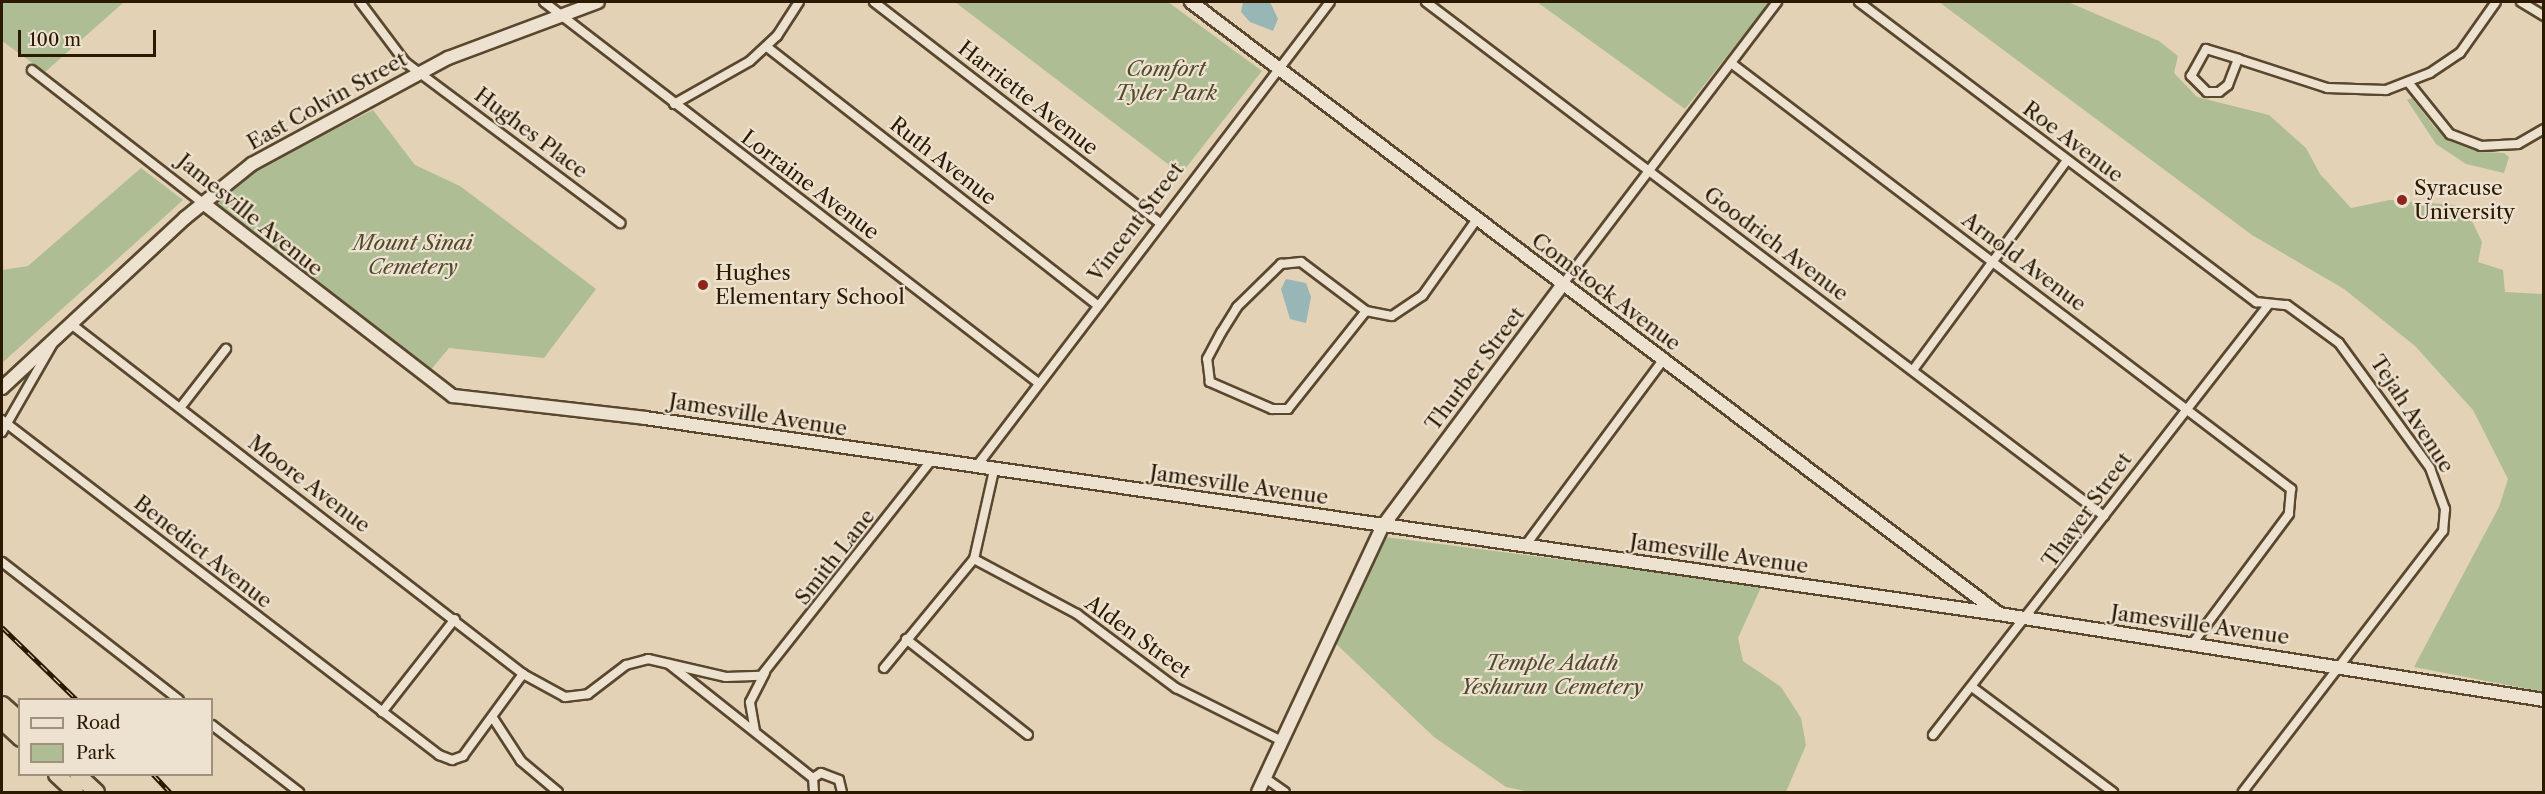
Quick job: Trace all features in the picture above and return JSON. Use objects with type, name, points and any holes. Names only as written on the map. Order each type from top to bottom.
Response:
[{"type":"highway","points":[[2,704],[18,718]]},
{"type":"highway","points":[[2,721],[18,736]]},
{"type":"highway","points":[[59,776],[74,787],[96,792]]},
{"type":"street","name":"Hughes Place","points":[[360,2],[405,62],[620,223]]},
{"type":"street","name":"Lorraine Avenue","points":[[544,2],[1037,382]]},
{"type":"street","name":"East Colvin Street","points":[[2,388],[203,203],[282,145],[420,72],[598,2]]},
{"type":"street","points":[[674,104],[767,47],[799,2]]},
{"type":"street","name":"Harriette Avenue","points":[[874,2],[1160,223]]},
{"type":"street","name":"Vincent Street","points":[[976,467],[1096,304],[1330,2]]},
{"type":"street","name":"Goodrich Avenue","points":[[1426,2],[2104,516]]},
{"type":"street","name":"Thurber Street","points":[[1258,792],[1382,527],[1777,2]]},
{"type":"street","name":"Roe Avenue","points":[[1859,2],[2256,302],[2269,304]]},
{"type":"street","points":[[2238,59],[2228,85],[2219,92],[2207,92],[2191,76],[2206,49],[2347,92],[2379,91],[2408,82],[2460,53],[2496,2]]},
{"type":"street","points":[[2521,2],[2544,16]]},
{"type":"street","name":"Comstock Avenue","points":[[1196,3],[1278,68],[1999,614]]},
{"type":"street","name":"Ruth Avenue","points":[[767,47],[1096,304]]},
{"type":"street","name":"Arnold Avenue","points":[[1731,63],[1993,260],[2293,492],[2289,513],[2192,644]]},
{"type":"street","name":"Jamesville Avenue","points":[[32,70],[453,396],[645,418],[1382,527],[1999,614],[2544,700]]},
{"type":"street","points":[[2408,82],[2450,134],[2481,146],[2518,144],[2544,129]]},
{"type":"street","points":[[1913,370],[2067,160]]},
{"type":"street","points":[[1366,311],[1288,409],[1272,409],[1210,382],[1207,359],[1221,333],[1249,294],[1281,264],[1301,262],[1366,311],[1392,316],[1404,311],[1423,295],[1478,219]]},
{"type":"street","name":"Thayer Street","points":[[1933,735],[2027,619],[2185,409],[2269,304]]},
{"type":"street","name":"Tejah Avenue","points":[[2243,792],[2429,553],[2443,531],[2445,509],[2430,468],[2350,354],[2287,305],[2269,304]]},
{"type":"street","name":"Moore Avenue","points":[[71,324],[455,619],[523,674]]},
{"type":"street","name":"East Colvin Street","points":[[2,432],[4,422],[55,338]]},
{"type":"street","points":[[180,408],[226,349]]},
{"type":"street","points":[[1525,546],[1663,360]]},
{"type":"street","name":"Benedict Avenue","points":[[4,422],[382,712],[452,760],[463,756],[494,718]]},
{"type":"street","name":"Smith Lane","points":[[755,731],[750,702],[766,673],[931,461]]},
{"type":"street","points":[[884,668],[975,558],[994,470]]},
{"type":"street","name":"Alden Street","points":[[975,558],[1077,614],[1176,688],[1282,741]]},
{"type":"street","points":[[2,562],[178,698]]},
{"type":"street","points":[[382,712],[455,619]]},
{"type":"street","points":[[906,639],[1028,735]]},
{"type":"street","points":[[558,792],[521,761],[494,718],[523,674],[552,693],[578,696],[632,662],[666,662],[726,677],[766,673]]},
{"type":"street","points":[[666,662],[813,778],[814,792]]},
{"type":"street","points":[[1972,687],[2113,792]]},
{"type":"street","points":[[213,725],[299,792]]},
{"type":"street","points":[[813,778],[832,774],[842,792]]},
{"type":"street","points":[[1265,778],[1285,792]]},
{"type":"green space","points":[[2,2],[124,2],[45,72],[2,41]]},
{"type":"green space","name":"Comfort Tyler Park","points":[[955,2],[1168,2],[1262,71],[1181,174]]},
{"type":"green space","points":[[1537,2],[1770,2],[1685,109]]},
{"type":"green space","points":[[1939,2],[2068,2],[2159,41],[2178,56],[2174,73],[2197,97],[2269,115],[2306,148],[2320,174],[2351,208],[2390,200],[2455,205],[2470,217],[2482,242],[2478,262],[2503,270],[2505,292],[2543,294],[2543,692],[2414,667],[2499,507],[2508,479],[2473,410],[2415,346],[2344,289],[2252,235]]},
{"type":"green space","points":[[2412,98],[2436,129],[2455,142],[2479,152],[2504,153],[2509,157],[2504,173],[2466,164],[2436,144],[2407,100]]},
{"type":"green space","name":"Mount Sinai Cemetery","points":[[373,110],[415,165],[460,186],[596,289],[544,358],[449,348],[429,372],[214,204],[258,168]]},
{"type":"green space","points":[[141,168],[183,200],[2,363],[2,270],[28,266]]},
{"type":"green space","name":"Temple Adath Yeshurun Cemetery","points":[[1385,537],[1762,585],[1738,638],[1743,661],[1781,687],[1801,718],[1806,745],[1786,792],[1529,792],[1506,787],[1434,737],[1333,641],[1369,560]]},
{"type":"water","points":[[1243,2],[1270,2],[1278,19],[1273,31],[1250,22],[1241,12]]},
{"type":"water","points":[[1286,279],[1306,283],[1311,297],[1306,323],[1290,319],[1281,289]]},
{"type":"railway","points":[[2,627],[75,698]]},
{"type":"railway","points":[[155,776],[170,792]]},
{"type":"place","name":"Syracuse University","points":[[2402,200]]},
{"type":"place","name":"Hughes Elementary School","points":[[703,285]]}]
